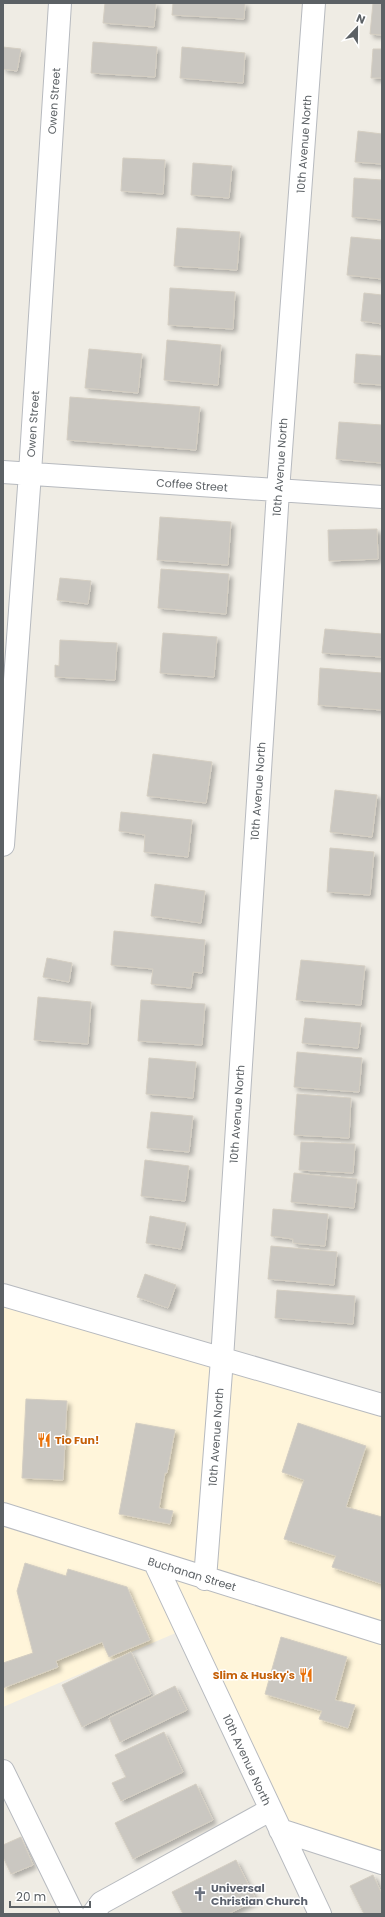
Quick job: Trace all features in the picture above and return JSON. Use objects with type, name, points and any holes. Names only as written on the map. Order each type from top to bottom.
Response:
[{"type":"street","name":"Owen Street","points":[[3,845],[30,473],[60,3]]},
{"type":"street","name":"10th Avenue North","points":[[205,1578],[222,1359],[278,491],[314,3]]},
{"type":"street","name":"Coffee Street","points":[[3,472],[382,497]]},
{"type":"street","points":[[3,1295],[382,1405]]},
{"type":"street","name":"Buchanan Street","points":[[3,1514],[155,1563],[382,1633]]},
{"type":"street","name":"10th Avenue North","points":[[155,1563],[320,1914]]},
{"type":"street","points":[[3,1771],[73,1914]]},
{"type":"street","points":[[93,1914],[100,1903],[270,1810]]},
{"type":"street","points":[[280,1830],[382,1863]]},
{"type":"shaded area","points":[[3,1295],[382,1405],[382,1863],[280,1830],[185,1629],[3,1707]]},
{"type":"building","points":[[105,3],[156,3],[154,27],[103,23]]},
{"type":"building","points":[[173,3],[245,3],[244,19],[172,15]]},
{"type":"building","points":[[373,3],[382,3],[382,35],[370,34]]},
{"type":"building","points":[[93,42],[157,47],[155,77],[91,73]]},
{"type":"building","points":[[3,47],[21,49],[17,71],[3,69]]},
{"type":"building","points":[[182,47],[245,53],[243,83],[180,78]]},
{"type":"building","points":[[373,49],[382,49],[382,78],[371,78]]},
{"type":"building","points":[[358,131],[382,134],[382,164],[355,162]]},
{"type":"building","points":[[123,158],[165,160],[163,194],[121,191]]},
{"type":"building","points":[[193,163],[232,166],[229,198],[191,195]]},
{"type":"building","points":[[354,178],[382,180],[382,220],[352,217]]},
{"type":"building","points":[[177,228],[240,232],[237,270],[174,266]]},
{"type":"building","points":[[351,237],[382,240],[382,279],[347,275]]},
{"type":"building","points":[[170,288],[235,292],[233,329],[168,325]]},
{"type":"building","points":[[364,293],[382,295],[382,324],[361,321]]},
{"type":"building","points":[[167,340],[221,345],[218,385],[164,380]]},
{"type":"building","points":[[89,349],[142,354],[138,393],[85,388]]},
{"type":"building","points":[[356,354],[382,356],[382,385],[354,383]]},
{"type":"building","points":[[70,397],[200,407],[196,450],[67,440]]},
{"type":"building","points":[[339,422],[382,425],[382,463],[336,459]]},
{"type":"building","points":[[160,517],[231,522],[228,565],[157,560]]},
{"type":"building","points":[[377,529],[378,559],[329,561],[328,530]]},
{"type":"building","points":[[161,569],[229,574],[226,614],[158,608]]},
{"type":"building","points":[[60,578],[91,581],[88,604],[57,600]]},
{"type":"building","points":[[325,629],[382,634],[382,657],[322,653]]},
{"type":"building","points":[[163,633],[217,637],[214,677],[160,673]]},
{"type":"building","points":[[60,640],[117,643],[115,680],[55,677],[55,665],[59,666]]},
{"type":"building","points":[[320,668],[382,673],[382,710],[318,705]]},
{"type":"building","points":[[153,754],[212,762],[206,803],[147,796]]},
{"type":"building","points":[[335,790],[377,795],[372,837],[330,832]]},
{"type":"building","points":[[121,812],[192,820],[188,857],[144,852],[145,835],[119,831]]},
{"type":"building","points":[[330,848],[374,852],[370,895],[327,892]]},
{"type":"building","points":[[155,884],[205,891],[201,923],[151,916]]},
{"type":"building","points":[[114,931],[205,940],[202,973],[193,972],[191,988],[151,984],[153,969],[111,965]]},
{"type":"building","points":[[47,958],[72,963],[69,982],[43,977]]},
{"type":"building","points":[[301,960],[365,966],[361,1005],[296,1000]]},
{"type":"building","points":[[38,997],[91,1002],[88,1044],[34,1040]]},
{"type":"building","points":[[141,1000],[205,1004],[202,1045],[138,1041]]},
{"type":"building","points":[[305,1018],[361,1023],[358,1048],[302,1043]]},
{"type":"building","points":[[297,1052],[362,1058],[359,1092],[294,1087]]},
{"type":"building","points":[[149,1058],[196,1062],[193,1098],[146,1094]]},
{"type":"building","points":[[297,1094],[351,1098],[349,1138],[294,1135]]},
{"type":"building","points":[[151,1112],[193,1116],[189,1152],[147,1148]]},
{"type":"building","points":[[301,1142],[355,1144],[353,1173],[299,1170]]},
{"type":"building","points":[[145,1160],[189,1166],[185,1201],[141,1196]]},
{"type":"building","points":[[294,1173],[357,1179],[354,1208],[291,1202]]},
{"type":"building","points":[[273,1209],[328,1214],[325,1246],[293,1243],[293,1239],[271,1236]]},
{"type":"building","points":[[150,1216],[186,1223],[181,1249],[146,1243]]},
{"type":"building","points":[[271,1246],[337,1252],[334,1285],[268,1279]]},
{"type":"building","points":[[145,1274],[176,1285],[168,1308],[137,1297]]},
{"type":"building","points":[[277,1290],[355,1296],[353,1324],[275,1318]]},
{"type":"building","name":"Tio Fun!","points":[[26,1399],[67,1401],[63,1480],[22,1478]]},
{"type":"building","points":[[136,1423],[175,1430],[159,1508],[173,1511],[170,1524],[119,1514]]},
{"type":"building","points":[[298,1423],[366,1446],[346,1507],[382,1517],[382,1584],[332,1567],[336,1556],[284,1539],[304,1480],[282,1472]]},
{"type":"building","points":[[25,1563],[66,1576],[68,1569],[127,1587],[150,1640],[109,1657],[102,1642],[56,1661],[58,1667],[3,1688],[3,1663],[33,1653],[17,1591]]},
{"type":"building","name":"Slim & Husky's","points":[[281,1637],[347,1657],[335,1700],[355,1705],[348,1728],[319,1719],[322,1711],[265,1694]]},
{"type":"building","points":[[131,1652],[151,1694],[82,1727],[62,1685]]},
{"type":"building","points":[[175,1686],[187,1710],[120,1742],[109,1718]]},
{"type":"building","points":[[164,1732],[183,1772],[121,1801],[112,1783],[126,1777],[115,1755]]},
{"type":"building","points":[[196,1784],[213,1820],[133,1859],[115,1823]]},
{"type":"building","points":[[21,1837],[33,1865],[11,1874],[3,1857],[3,1845]]},
{"type":"building","points":[[236,1860],[256,1900],[228,1914],[183,1914],[172,1892]]},
{"type":"building","points":[[373,1875],[382,1894],[382,1914],[364,1914],[350,1886]]},
{"type":"place","name":"Tio Fun!","points":[[44,1440]]},
{"type":"place","name":"Slim & Husky's","points":[[306,1675]]},
{"type":"place","name":"Universal Christian Church","points":[[200,1894]]}]
